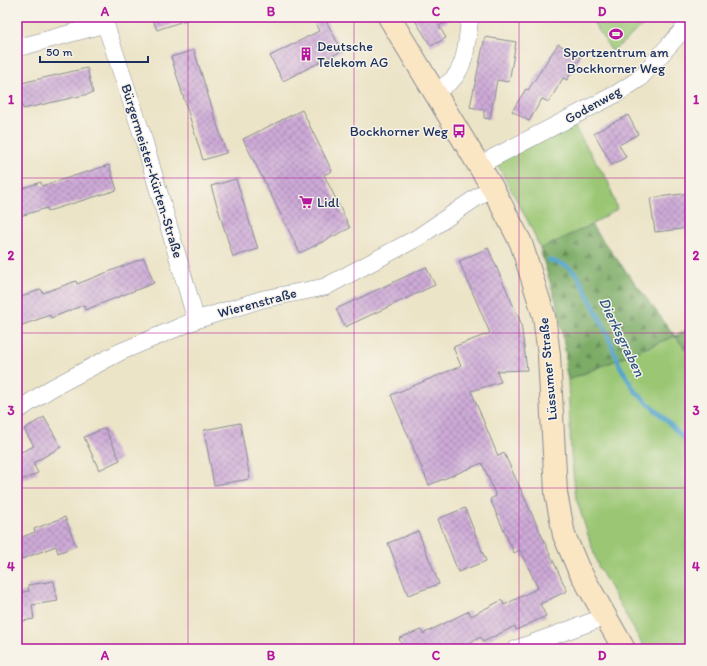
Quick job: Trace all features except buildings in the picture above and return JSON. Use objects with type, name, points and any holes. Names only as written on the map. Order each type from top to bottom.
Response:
[{"type":"main road","name":"Lüssumer Straße","points":[[389,17],[492,187],[521,243],[544,316],[549,356],[556,493],[564,535],[578,568],[624,649]]},
{"type":"street","points":[[435,92],[452,80],[459,71],[463,58],[470,17]]},
{"type":"street","name":"Bürgermeister-Kürten-Straße","points":[[17,48],[104,20],[142,134],[196,320]]},
{"type":"street","name":"Godenweg","points":[[479,165],[616,94],[639,79],[690,22]]},
{"type":"street","name":"Wierenstraße","points":[[17,411],[50,389],[120,352],[196,320],[263,299],[325,287],[416,238],[492,187]]},
{"type":"street","points":[[516,649],[605,617]]},
{"type":"green space","name":"Sportzentrum am Bockhorner Weg","points":[[590,17],[652,17],[612,52]]},
{"type":"green space","points":[[572,123],[608,181],[617,209],[591,225],[540,249],[531,227],[496,162]]},
{"type":"green space","points":[[591,225],[675,336],[568,380],[565,365],[566,355],[557,305],[540,249]]},
{"type":"green space","points":[[690,328],[690,355],[675,336]]},
{"type":"green space","points":[[675,336],[690,355],[690,649],[645,649],[598,566],[576,498],[571,454],[568,380]]},
{"type":"waterway","name":"Dierksgraben","points":[[549,260],[567,266],[578,276],[605,329],[620,366],[635,391],[690,445]]},
{"type":"place","name":"Sportzentrum am Bockhorner Weg","points":[[616,34]]},
{"type":"place","name":"Deutsche Telekom AG","points":[[306,54]]},
{"type":"place","name":"Bockhorner Weg","points":[[459,131]]},
{"type":"place","name":"Lidl","points":[[306,202]]}]
